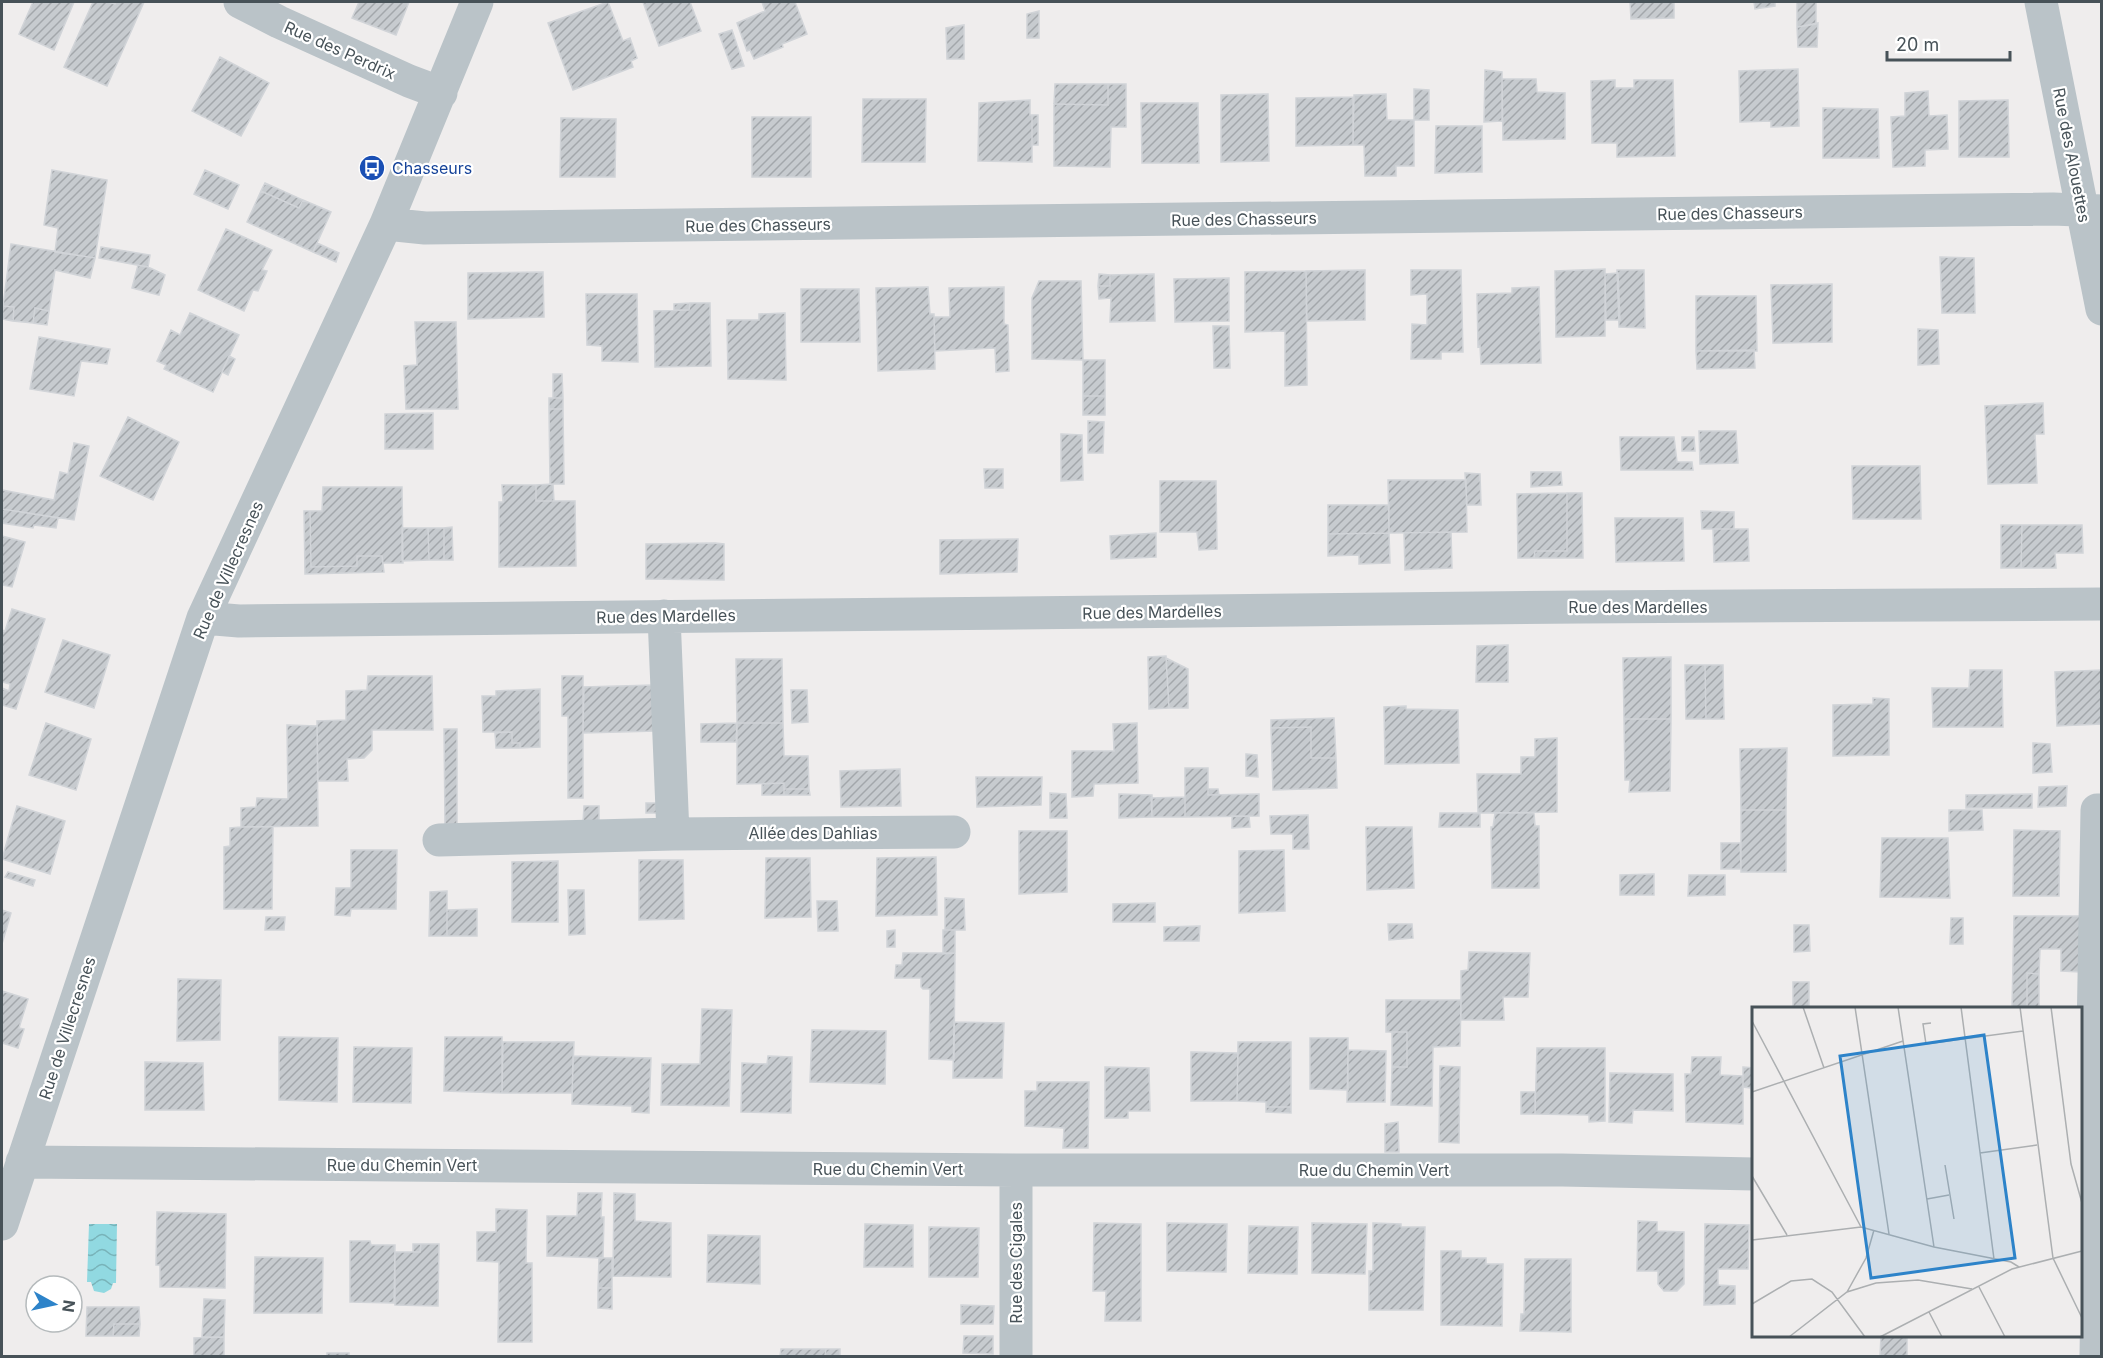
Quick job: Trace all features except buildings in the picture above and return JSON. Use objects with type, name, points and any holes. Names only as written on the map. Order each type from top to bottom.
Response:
[{"type":"street","name":"Rue des Perdrix","points":[[240,2],[366,62],[424,88],[441,93]]},
{"type":"street","name":"Rue de Villecresnes","points":[[2,1224],[203,618],[386,224],[477,2]]},
{"type":"street","name":"Rue des Alouettes","points":[[2041,2],[2092,211],[2102,309]]},
{"type":"street","name":"Rue des Chasseurs","points":[[386,224],[425,228],[2053,209],[2092,211]]},
{"type":"street","name":"Rue des Mardelles","points":[[203,618],[239,621],[2102,604]]},
{"type":"street","points":[[664,616],[673,834]]},
{"type":"street","points":[[2096,1356],[2094,1182],[2091,1148],[2097,810],[2102,810]]},
{"type":"street","name":"Allée des Dahlias","points":[[439,840],[673,834],[954,832]]},
{"type":"street","name":"Rue du Chemin Vert","points":[[22,1162],[1016,1170],[1562,1170],[1752,1174]]},
{"type":"street","name":"Rue des Cigales","points":[[1016,1170],[1016,1356]]},
{"type":"water","points":[[89,1224],[117,1224],[116,1283],[113,1283],[111,1289],[104,1293],[94,1291],[91,1282],[87,1282]]},
{"type":"place","name":"Chasseurs","points":[[372,168]]}]
